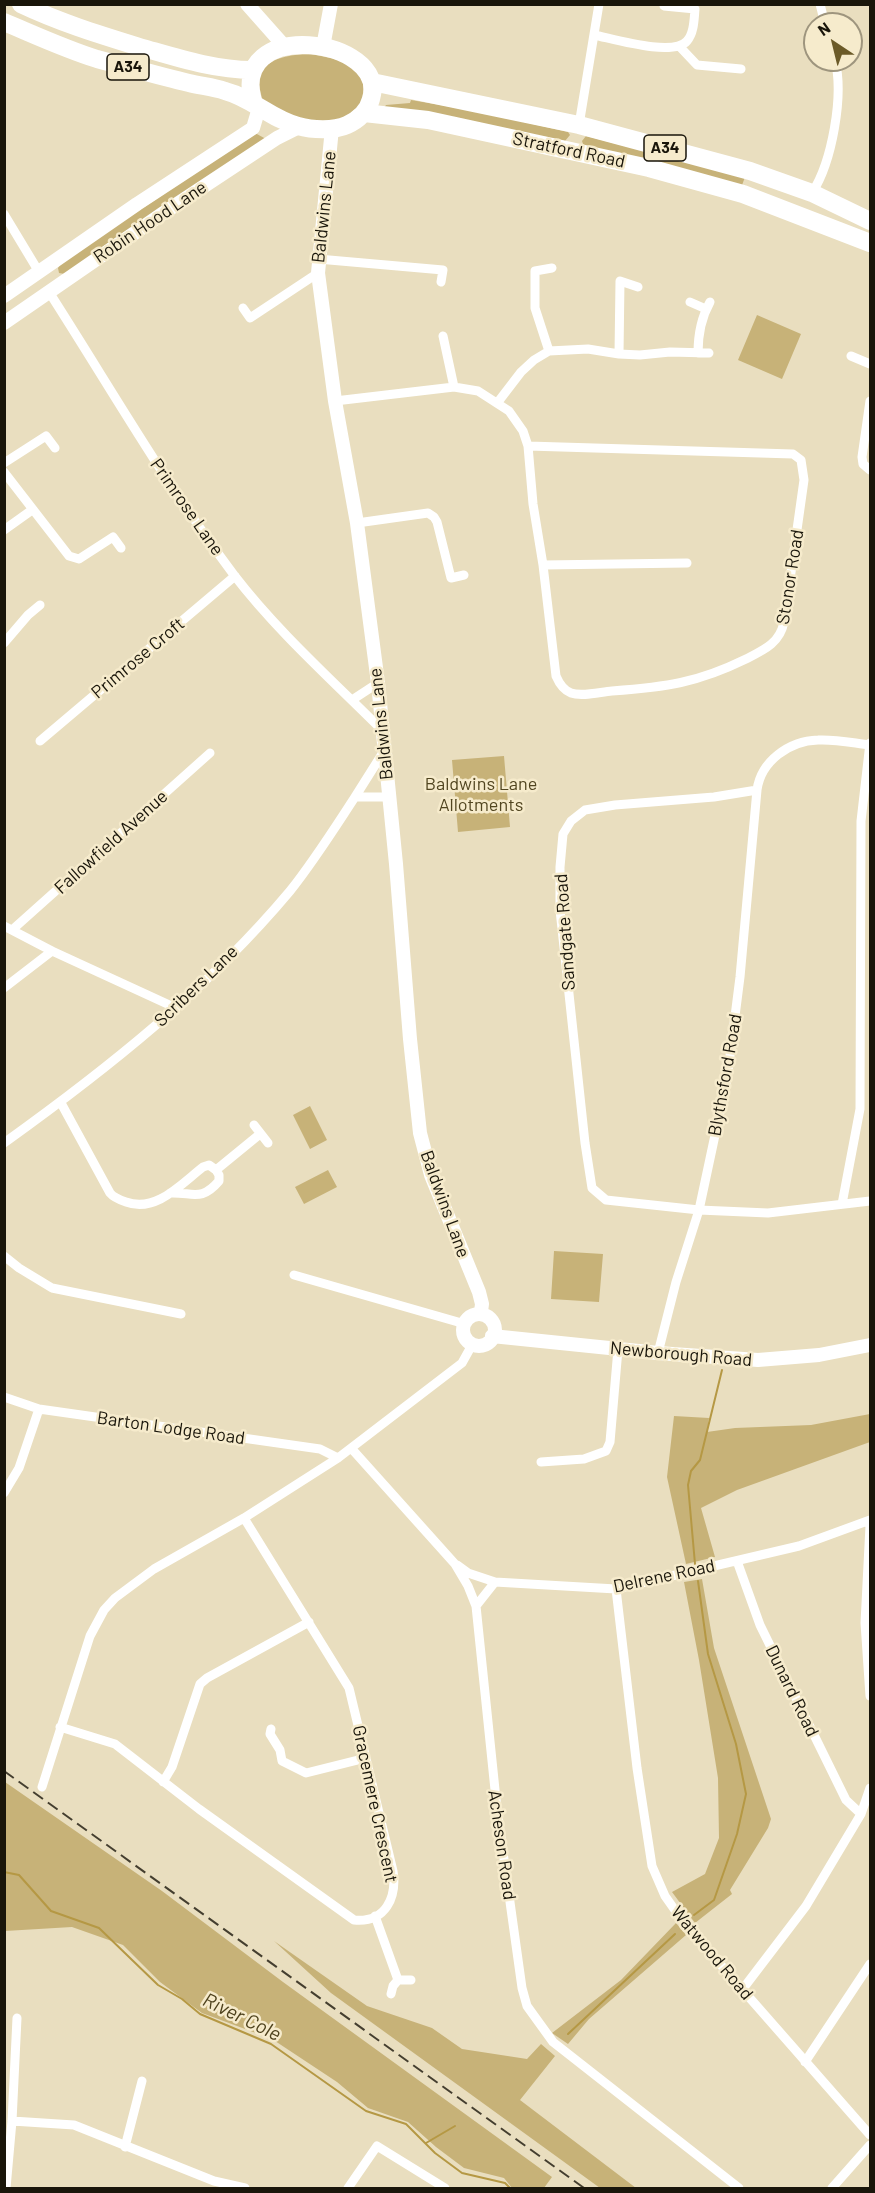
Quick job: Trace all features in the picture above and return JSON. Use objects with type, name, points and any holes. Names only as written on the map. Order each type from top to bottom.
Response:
[{"type":"highway","name":"A34","points":[[21,4],[81,29],[177,58],[236,70],[252,70]]},
{"type":"highway","name":"A34","points":[[4,22],[95,58],[225,91],[257,106]]},
{"type":"highway","points":[[306,45],[323,47],[350,56],[358,63],[372,82],[372,99],[364,113],[349,124],[332,128],[299,127],[277,119],[257,106],[250,86],[252,70],[263,57],[286,48],[306,45]]},
{"type":"highway","name":"Stratford Road","points":[[372,82],[579,125],[750,171],[812,193],[870,221]]},
{"type":"highway","name":"Stratford Road","points":[[364,113],[428,120],[650,168],[743,194],[870,243]]},
{"type":"highway","points":[[576,151],[579,125]]},
{"type":"highway","points":[[743,194],[750,171]]},
{"type":"highway","points":[[803,216],[812,193]]},
{"type":"street","points":[[247,4],[286,48]]},
{"type":"street","points":[[323,47],[331,4]]},
{"type":"street","points":[[579,125],[599,4]]},
{"type":"street","points":[[594,35],[662,48],[680,47],[692,34],[695,9],[664,6]]},
{"type":"street","points":[[680,47],[697,65],[741,69]]},
{"type":"street","points":[[812,193],[829,152],[834,131],[838,86],[836,72]]},
{"type":"street","name":"Robin Hood Lane","points":[[4,296],[253,128],[257,106]]},
{"type":"street","name":"Robin Hood Lane","points":[[4,323],[171,208],[278,138],[299,127]]},
{"type":"street","name":"Baldwins Lane","points":[[332,128],[318,266],[335,401],[357,523],[378,683],[420,1133],[431,1175],[479,1292],[481,1312]]},
{"type":"street","points":[[4,214],[49,292]]},
{"type":"street","points":[[533,260],[535,308],[549,351]]},
{"type":"street","points":[[243,308],[250,318],[318,266],[443,270],[441,282]]},
{"type":"street","points":[[535,271],[552,268]]},
{"type":"street","points":[[619,354],[619,276],[638,287]]},
{"type":"street","name":"Primrose Lane","points":[[49,292],[141,441],[235,576],[287,634],[382,730]]},
{"type":"street","points":[[690,302],[708,305],[698,339],[698,353]]},
{"type":"street","points":[[443,336],[454,387]]},
{"type":"street","points":[[498,402],[521,372],[534,360],[549,351],[588,349],[619,354],[709,353]]},
{"type":"street","points":[[851,356],[870,364]]},
{"type":"street","name":"Stonor Road","points":[[335,401],[454,387],[478,391],[498,402],[516,419],[528,446],[533,504],[543,565],[556,676],[564,689],[577,694],[685,684],[718,673],[767,649],[777,640],[782,632],[804,480],[801,460],[793,454],[783,453],[528,446]]},
{"type":"street","points":[[870,401],[862,457],[863,464],[870,470]]},
{"type":"street","points":[[4,463],[46,436],[55,448]]},
{"type":"street","points":[[4,472],[69,556],[79,559],[113,537],[121,548]]},
{"type":"street","points":[[4,530],[32,510]]},
{"type":"street","points":[[357,523],[428,513],[437,522],[452,578],[464,575]]},
{"type":"street","points":[[543,565],[687,563]]},
{"type":"street","name":"Primrose Croft","points":[[40,741],[235,576]]},
{"type":"street","points":[[4,643],[40,605]]},
{"type":"street","points":[[21,624],[29,632]]},
{"type":"street","points":[[352,700],[378,683]]},
{"type":"street","points":[[757,790],[758,782],[770,762],[780,752],[793,745],[819,740],[870,744],[868,778],[861,821],[860,1109],[842,1204]]},
{"type":"street","name":"Scribers Lane","points":[[4,1143],[61,1103],[123,1054],[176,1008],[267,917],[315,858],[385,750]]},
{"type":"street","name":"Fallowfield Avenue","points":[[8,928],[210,753]]},
{"type":"street","name":"Sandgate Road","points":[[757,790],[714,797],[615,805],[585,810],[571,821],[563,834],[560,910],[585,1143],[592,1188],[606,1200],[699,1210],[768,1213],[870,1201]]},
{"type":"street","name":"Blythsford Road","points":[[658,1353],[676,1282],[699,1210],[727,1079],[740,977],[757,790]]},
{"type":"street","points":[[355,797],[389,797]]},
{"type":"street","points":[[8,928],[52,951],[176,1008]]},
{"type":"street","points":[[4,988],[52,951]]},
{"type":"street","points":[[61,1103],[113,1197],[129,1204],[146,1206],[170,1193],[203,1167],[209,1166],[219,1175],[219,1181],[202,1194],[195,1196],[182,1192],[170,1193]]},
{"type":"street","points":[[254,1125],[268,1143]]},
{"type":"street","points":[[216,1170],[260,1134]]},
{"type":"street","points":[[4,1256],[19,1268],[58,1290],[181,1314]]},
{"type":"street","points":[[294,1275],[465,1324]]},
{"type":"street","points":[[481,1312],[493,1323],[492,1336],[485,1345],[472,1346],[464,1336],[465,1324],[472,1314],[481,1312]]},
{"type":"street","name":"Newborough Road","points":[[492,1336],[658,1353],[758,1360],[811,1356],[870,1345]]},
{"type":"street","points":[[42,1786],[90,1636],[104,1610],[115,1598],[147,1574],[244,1518],[338,1458],[462,1363],[472,1346]]},
{"type":"street","points":[[541,1462],[584,1459],[606,1451],[610,1443],[618,1349]]},
{"type":"street","name":"Barton Lodge Road","points":[[4,1396],[39,1409],[320,1449],[338,1458]]},
{"type":"street","points":[[4,1493],[19,1468],[39,1409]]},
{"type":"street","name":"Acheson Road","points":[[351,1448],[455,1563],[476,1606],[497,1809],[522,1988],[527,2006],[553,2042],[739,2188]]},
{"type":"street","name":"Gracemere Crescent","points":[[244,1518],[349,1688],[395,1884],[390,1903],[385,1910],[375,1916]]},
{"type":"street","points":[[869,1521],[865,1623],[870,1696]]},
{"type":"street","name":"Delrene Road","points":[[455,1563],[468,1573],[495,1582],[616,1589],[799,1546],[869,1521]]},
{"type":"street","name":"Dunard Road","points":[[737,1561],[753,1608],[784,1676],[846,1800],[861,1814]]},
{"type":"street","points":[[476,1606],[495,1582]]},
{"type":"street","name":"Watwood Road","points":[[616,1589],[638,1768],[655,1875],[684,1923],[870,2135]]},
{"type":"street","points":[[163,1782],[172,1767],[200,1684],[309,1622]]},
{"type":"street","points":[[60,1727],[115,1744],[163,1782],[354,1920],[375,1916],[398,1980]]},
{"type":"street","points":[[272,1729],[270,1734],[280,1750],[282,1761],[306,1773],[366,1758]]},
{"type":"street","points":[[742,1990],[806,1906],[861,1814],[870,1788]]},
{"type":"street","points":[[805,2062],[870,1964]]},
{"type":"street","points":[[398,1980],[411,1980]]},
{"type":"street","points":[[391,1994],[398,1980]]},
{"type":"street","points":[[6,2188],[7,2139],[12,2121],[17,2018]]},
{"type":"street","points":[[125,2147],[142,2081]]},
{"type":"street","points":[[12,2121],[74,2125],[213,2185],[245,2188]]},
{"type":"street","points":[[348,2188],[377,2145],[445,2188]]},
{"type":"street","points":[[832,2188],[870,2145]]},
{"type":"green space","points":[[311,54],[350,65],[361,76],[362,104],[340,121],[310,122],[286,116],[263,103],[257,76],[262,69],[281,58]]},
{"type":"green space","points":[[411,100],[475,111],[568,132],[570,135],[565,141],[384,108],[386,105],[410,103]]},
{"type":"green space","points":[[255,133],[266,139],[65,274],[59,273],[58,268],[62,262]]},
{"type":"green space","points":[[586,136],[745,177],[741,188],[584,147],[582,141]]},
{"type":"green space","points":[[757,315],[801,334],[782,379],[738,360]]},
{"type":"green space","name":"Baldwins Lane Allotments","points":[[504,756],[510,827],[458,832],[452,760]]},
{"type":"green space","points":[[310,1106],[327,1140],[310,1149],[293,1115]]},
{"type":"green space","points":[[328,1170],[337,1187],[304,1204],[295,1187]]},
{"type":"green space","points":[[554,1251],[603,1254],[599,1302],[551,1299]]},
{"type":"green space","points":[[870,1414],[870,1442],[737,1490],[701,1508],[715,1557],[686,1564],[667,1477],[674,1416],[709,1418],[707,1432],[735,1428],[811,1425]]},
{"type":"green space","points":[[702,1579],[714,1648],[771,1819],[768,1828],[730,1890],[732,1894],[695,1923],[672,1892],[705,1874],[719,1838],[718,1778],[684,1582]]},
{"type":"green space","points":[[5,1782],[162,1891],[283,1982],[552,2177],[544,2188],[512,2188],[504,2178],[464,2168],[408,2122],[368,2108],[337,2082],[272,2039],[202,2013],[160,1982],[123,1945],[72,1927],[5,1931]]},
{"type":"green space","points":[[676,1923],[686,1935],[589,2019],[568,2044],[552,2033],[621,1980]]},
{"type":"green space","points":[[274,1941],[367,2006],[432,2028],[462,2049],[527,2059],[541,2044],[555,2056],[520,2100],[636,2188],[600,2188],[331,1993]]},
{"type":"waterway","points":[[695,1564],[688,1485],[691,1471],[700,1460],[722,1370]]},
{"type":"waterway","points":[[694,1915],[714,1900],[737,1834],[746,1794],[736,1744],[708,1654],[698,1581]]},
{"type":"waterway","name":"River Cole","points":[[4,1872],[19,1875],[51,1911],[99,1928],[158,1985],[182,1999],[200,2014],[271,2044],[366,2111],[406,2124],[435,2153],[462,2173],[505,2183],[510,2188]]},
{"type":"waterway","points":[[568,2034],[675,1934]]},
{"type":"waterway","points":[[426,2143],[455,2126]]},
{"type":"railway","points":[[4,1771],[584,2188]]}]
